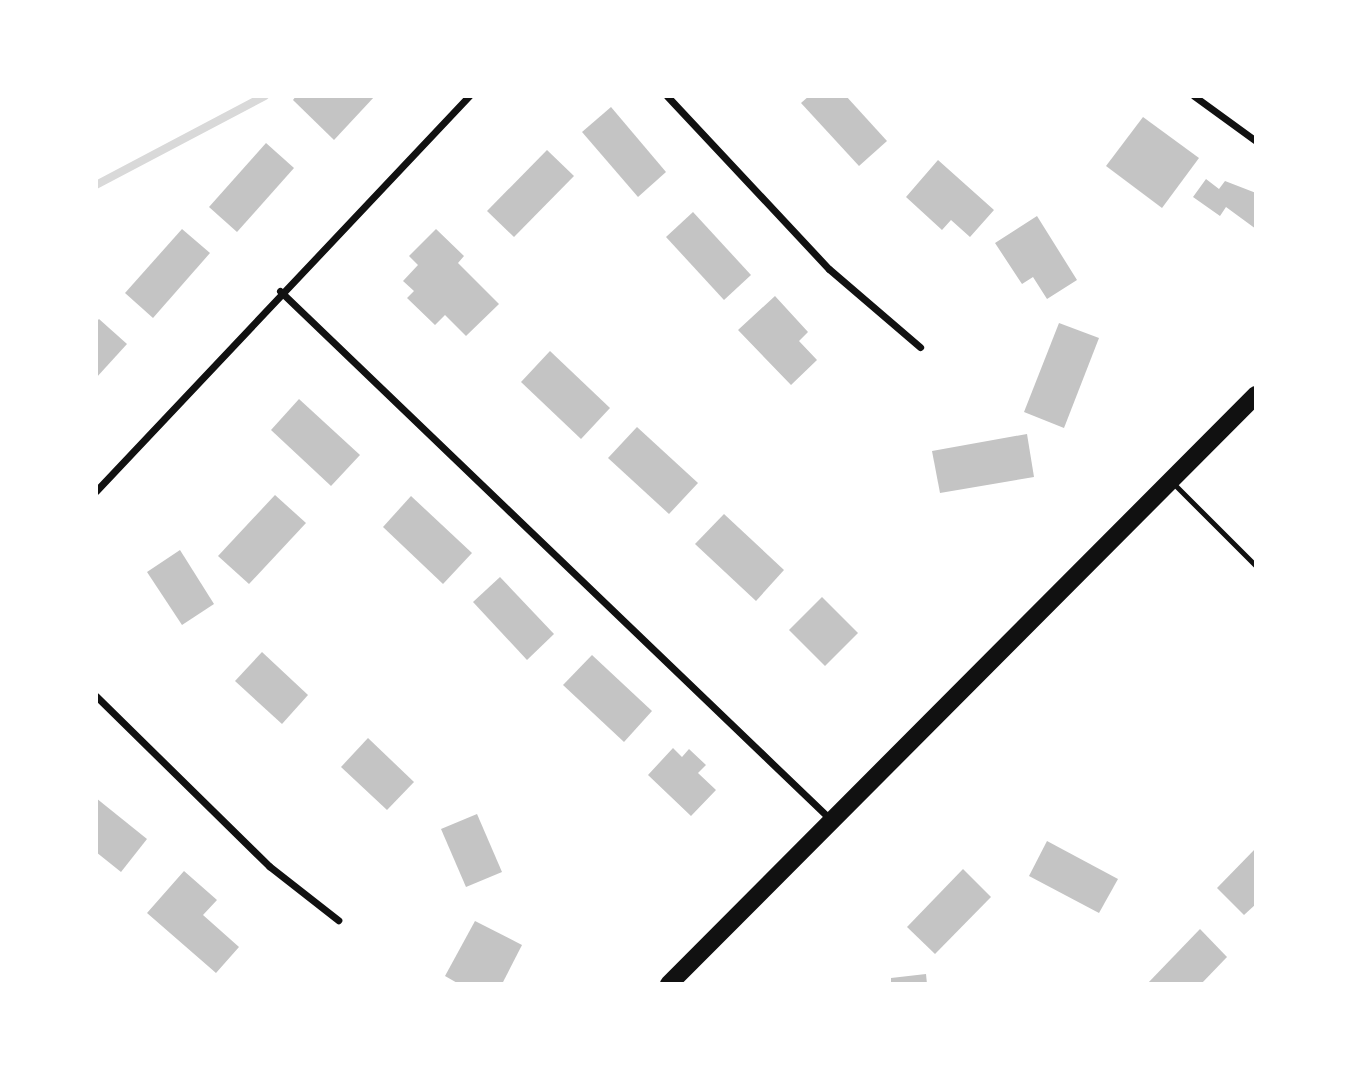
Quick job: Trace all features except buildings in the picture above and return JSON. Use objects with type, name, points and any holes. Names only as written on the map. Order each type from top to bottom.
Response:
[{"type":"main road","points":[[669,984],[1256,395]]},
{"type":"street","points":[[96,491],[280,291],[469,96]]},
{"type":"street","points":[[667,96],[830,270],[920,346]]},
{"type":"street","points":[[1194,96],[1256,141]]},
{"type":"street","points":[[280,291],[831,821]]},
{"type":"street","points":[[96,696],[269,866],[338,920]]},
{"type":"lane","points":[[1170,481],[1256,566]]},
{"type":"waterway","points":[[96,185],[265,96]]}]
